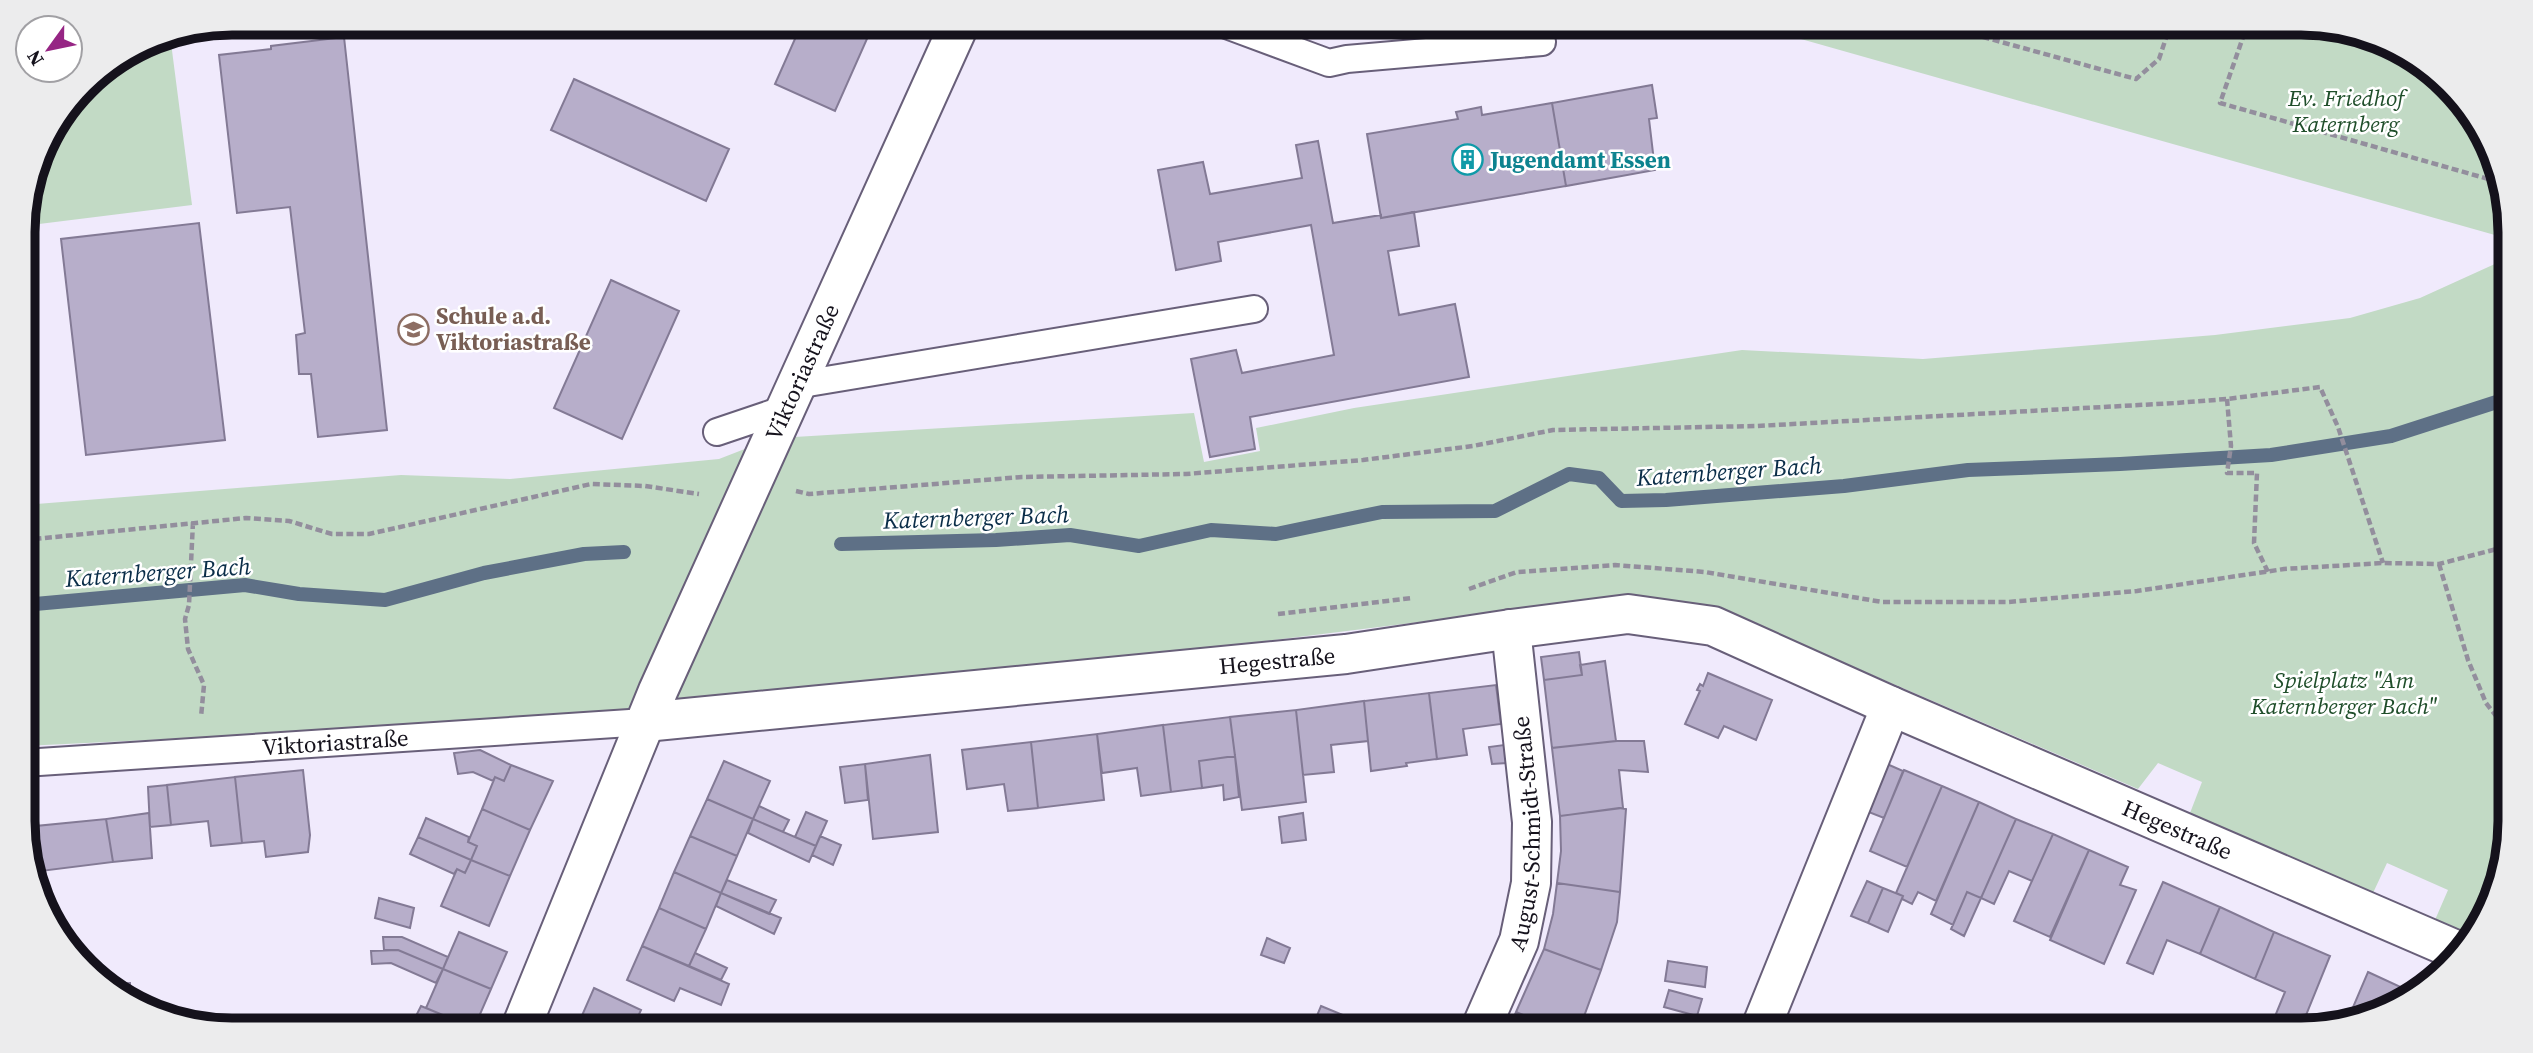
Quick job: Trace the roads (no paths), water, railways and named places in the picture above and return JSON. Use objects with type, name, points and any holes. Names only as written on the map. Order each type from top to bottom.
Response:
[{"type":"street","name":"Viktoriastraße","points":[[525,1018],[645,722],[955,35]]},
{"type":"street","name":"Hegestraße","points":[[645,722],[1346,654],[1628,614],[1713,626],[1891,706],[2451,948]]},
{"type":"street","name":"August-Schmidt-Straße","points":[[1485,1018],[1519,942],[1531,883],[1532,822],[1511,629]]},
{"type":"street","points":[[1765,1018],[1891,706]]},
{"type":"lane","points":[[1253,35],[1329,63],[1347,58],[1542,42]]},
{"type":"lane","points":[[717,432],[790,397],[1254,309]]},
{"type":"lane","name":"Viktoriastraße","points":[[35,762],[645,722]]},
{"type":"waterway","name":"Katernberger Bach","points":[[841,544],[1070,535],[1139,546],[1211,530],[1276,534],[1382,512],[1495,511],[1569,474],[1599,478],[1621,501],[1666,500],[1844,486],[1968,470],[2271,455],[2391,436],[2498,402]]},
{"type":"waterway","name":"Katernberger Bach","points":[[35,604],[245,585],[299,594],[385,600],[484,573],[584,554],[624,552]]},
{"type":"place","name":"Jugendamt Essen","points":[[1467,160]]},
{"type":"place","name":"Schule a.d. Viktoriastraße","points":[[413,329]]},
{"type":"park label","name":"Ev. Friedhof Katernberg","points":[[2346,111]]},
{"type":"park label","name":"Spielplatz \"Am Katernberger Bach\"","points":[[2344,693]]}]
